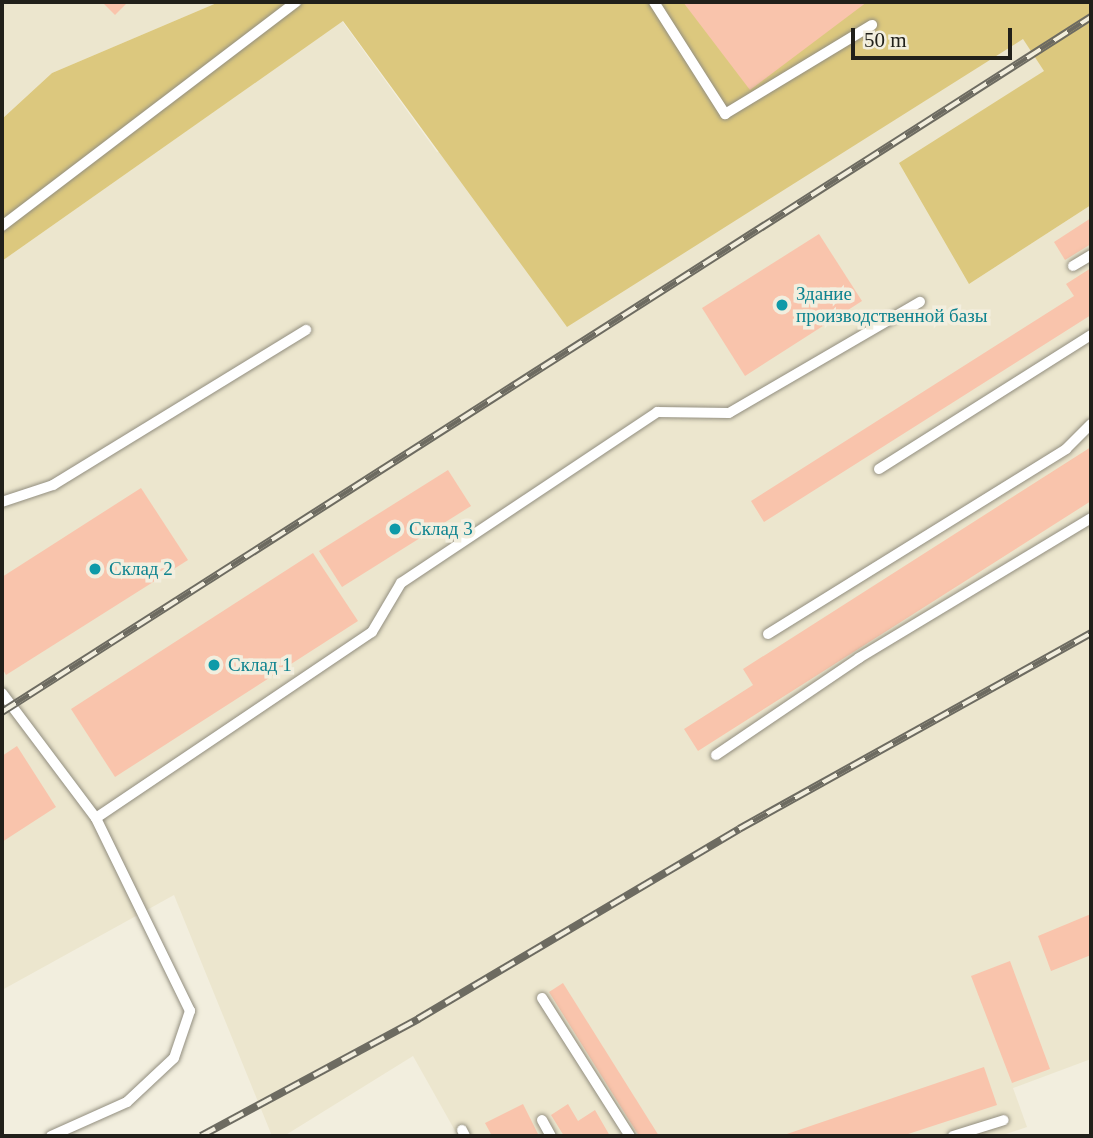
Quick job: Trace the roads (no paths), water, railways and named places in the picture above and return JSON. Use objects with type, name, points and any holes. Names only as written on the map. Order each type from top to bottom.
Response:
[{"type":"lane","points":[[2,226],[296,2]]},
{"type":"lane","points":[[654,2],[725,114],[872,25]]},
{"type":"lane","points":[[1073,266],[1091,255]]},
{"type":"lane","points":[[96,818],[372,632],[401,583],[657,412],[729,413],[920,302]]},
{"type":"lane","points":[[2,502],[53,485],[306,330]]},
{"type":"lane","points":[[878,469],[1091,335]]},
{"type":"lane","points":[[768,634],[1066,449],[1091,424]]},
{"type":"lane","points":[[716,755],[859,658],[1091,518]]},
{"type":"lane","points":[[2,693],[96,818],[190,1011],[174,1058],[127,1102],[51,1136]]},
{"type":"lane","points":[[542,998],[630,1136]]},
{"type":"lane","points":[[542,1120],[551,1136]]},
{"type":"lane","points":[[953,1136],[1004,1120]]},
{"type":"railway","points":[[2,712],[1091,17]]},
{"type":"railway","points":[[201,1136],[418,1019],[739,829],[1091,633]]},
{"type":"place","name":"Здание производственной базы","points":[[782,305]]},
{"type":"place","name":"Склад 3","points":[[395,529]]},
{"type":"place","name":"Склад 2","points":[[95,569]]},
{"type":"place","name":"Склад 1","points":[[214,665]]}]
